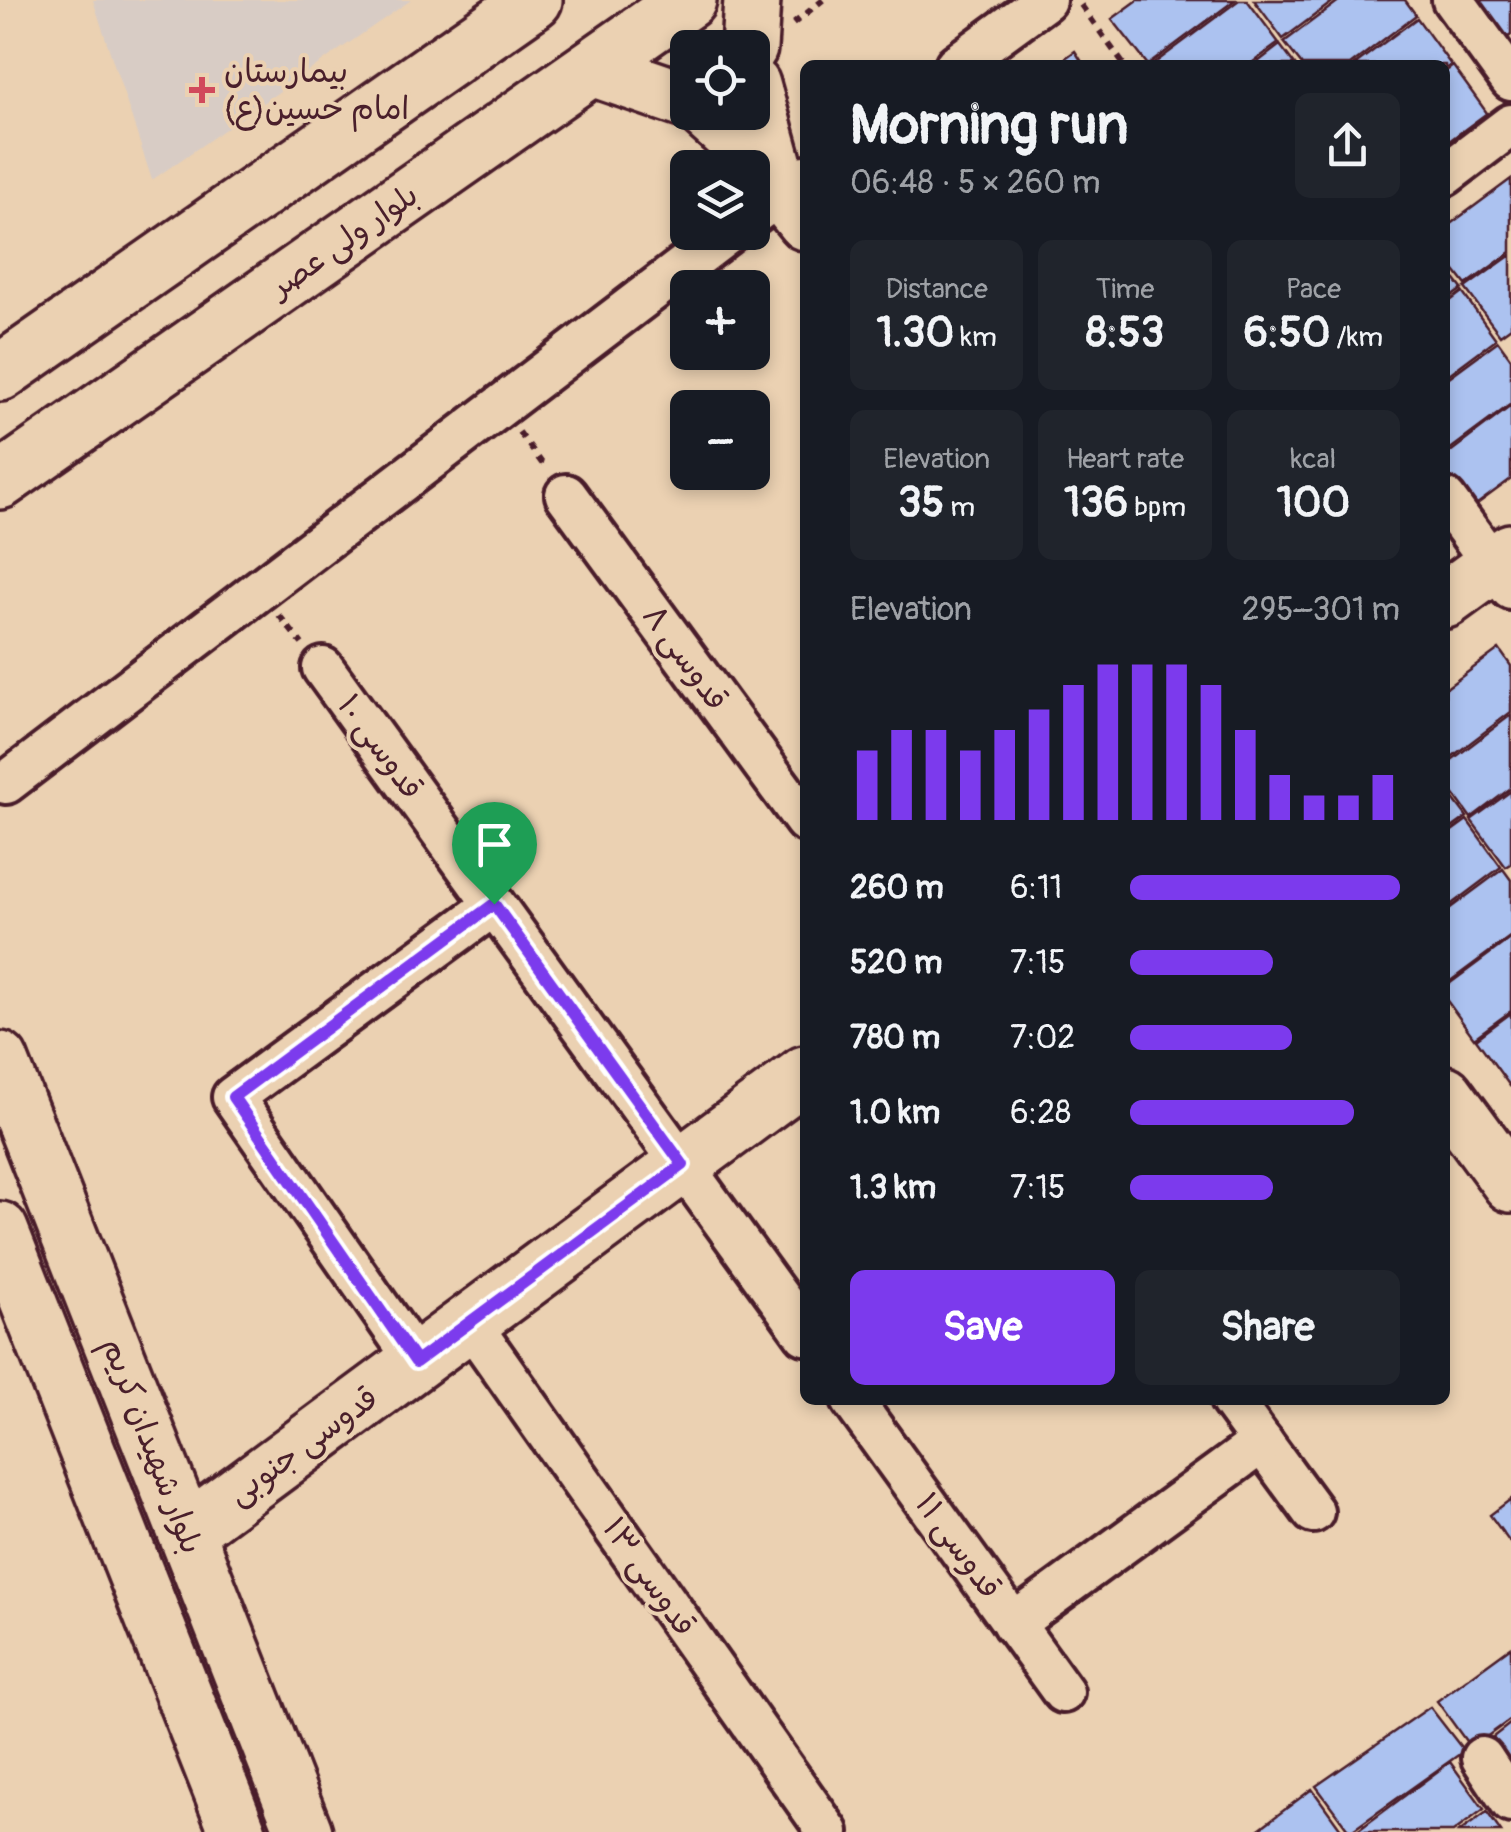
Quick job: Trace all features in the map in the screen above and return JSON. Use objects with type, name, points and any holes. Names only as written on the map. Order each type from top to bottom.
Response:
[{"type":"street","points":[[0,374],[534,0]]},
{"type":"street","name":"بلوار ولی عصر","points":[[0,481],[688,0]]},
{"type":"street","points":[[750,30],[752,0]]},
{"type":"street","points":[[963,60],[1045,0]]},
{"type":"street","points":[[1452,0],[1511,80]]},
{"type":"street","points":[[592,68],[670,94]]},
{"type":"street","points":[[1450,171],[1511,125]]},
{"type":"street","points":[[725,130],[747,150],[786,201]]},
{"type":"street","points":[[761,130],[786,201]]},
{"type":"street","points":[[6,783],[706,250]]},
{"type":"street","name":"قدوسی ۸","points":[[566,496],[800,813]]},
{"type":"street","points":[[1450,506],[1505,568],[1450,597]]},
{"type":"street","name":"قدوسی ۱۰","points":[[323,668],[683,1165]]},
{"type":"street","points":[[416,1362],[233,1097],[494,904]]},
{"type":"street","name":"بلوار شهیدان کریم","points":[[0,1060],[304,1832]]},
{"type":"street","name":"قدوسی جنوبی","points":[[186,1532],[800,1078]]},
{"type":"street","points":[[1450,1101],[1511,1184]]},
{"type":"street","points":[[683,1165],[800,1327]]},
{"type":"street","name":"بلوار شهیدان کریم","points":[[0,1230],[238,1832]]},
{"type":"street","name":"قدوسی ۱۳","points":[[469,1322],[828,1832]]},
{"type":"street","name":"قدوسی ۱۱","points":[[856,1405],[1063,1692]]},
{"type":"street","points":[[1235,1405],[1312,1512]]},
{"type":"street","points":[[1014,1624],[1262,1442]]},
{"type":"street","points":[[1482,1758],[1511,1802]]},
{"type":"path","points":[[1077,0],[1120,60]]},
{"type":"path","points":[[501,407],[566,496]]},
{"type":"path","points":[[259,590],[323,668]]},
{"type":"shaded area","name":"بیمارستان امام حسین(ع)","points":[[93,0],[411,0],[152,180]]},
{"type":"building","points":[[1138,0],[1235,0],[1155,60],[1144,60],[1112,19]]},
{"type":"building","points":[[1239,0],[1247,0],[1279,43],[1256,60],[1159,60]]},
{"type":"building","points":[[1254,0],[1335,0],[1283,39]]},
{"type":"building","points":[[1340,0],[1405,0],[1416,15],[1357,60],[1298,60],[1284,42]]},
{"type":"building","points":[[1463,0],[1511,0],[1511,35],[1496,46]]},
{"type":"building","points":[[1417,18],[1447,60],[1361,60]]},
{"type":"building","points":[[1280,45],[1291,60],[1260,60]]},
{"type":"building","points":[[1075,51],[1081,60],[1063,60]]},
{"type":"building","points":[[1453,66],[1487,113],[1450,140]]},
{"type":"building","points":[[1511,179],[1511,252],[1466,285],[1450,264],[1450,224]]},
{"type":"building","points":[[1511,255],[1511,327],[1500,335],[1465,288]]},
{"type":"building","points":[[1450,273],[1462,289],[1450,297]]},
{"type":"building","points":[[1462,292],[1496,339],[1450,373],[1450,301]]},
{"type":"building","points":[[1498,341],[1511,359],[1511,404],[1450,449],[1450,376]]},
{"type":"building","points":[[1511,406],[1511,479],[1469,510],[1450,484],[1450,452]]},
{"type":"building","points":[[1499,649],[1511,666],[1511,712],[1450,758],[1450,685]]},
{"type":"building","points":[[1511,715],[1511,788],[1471,818],[1450,789],[1450,761]]},
{"type":"building","points":[[1511,791],[1511,864],[1506,867],[1471,820]]},
{"type":"building","points":[[1450,795],[1467,817],[1450,829]]},
{"type":"building","points":[[1467,820],[1501,867],[1450,905],[1450,832]]},
{"type":"building","points":[[1503,869],[1511,880],[1511,936],[1450,981],[1450,908]]},
{"type":"building","points":[[1511,938],[1511,1011],[1474,1038],[1450,1005],[1450,983]]},
{"type":"building","points":[[1511,1013],[1511,1085],[1510,1086],[1476,1039]]},
{"type":"building","points":[[1511,1499],[1511,1544],[1490,1515]]},
{"type":"building","points":[[1511,1647],[1511,1719],[1471,1748],[1437,1701]]},
{"type":"building","points":[[1430,1707],[1464,1751],[1350,1832],[1316,1786]]},
{"type":"building","points":[[1511,1723],[1511,1761],[1493,1737]]},
{"type":"building","points":[[1450,1762],[1484,1809],[1453,1832],[1356,1832]]},
{"type":"building","points":[[1312,1789],[1343,1832],[1255,1832]]},
{"type":"building","points":[[1487,1812],[1501,1832],[1459,1832]]},
{"type":"place","name":"بیمارستان امام حسین(ع)","points":[[202,90]]},
{"type":"route","points":[[494,904],[683,1165],[416,1362],[233,1097],[494,904]]}]
